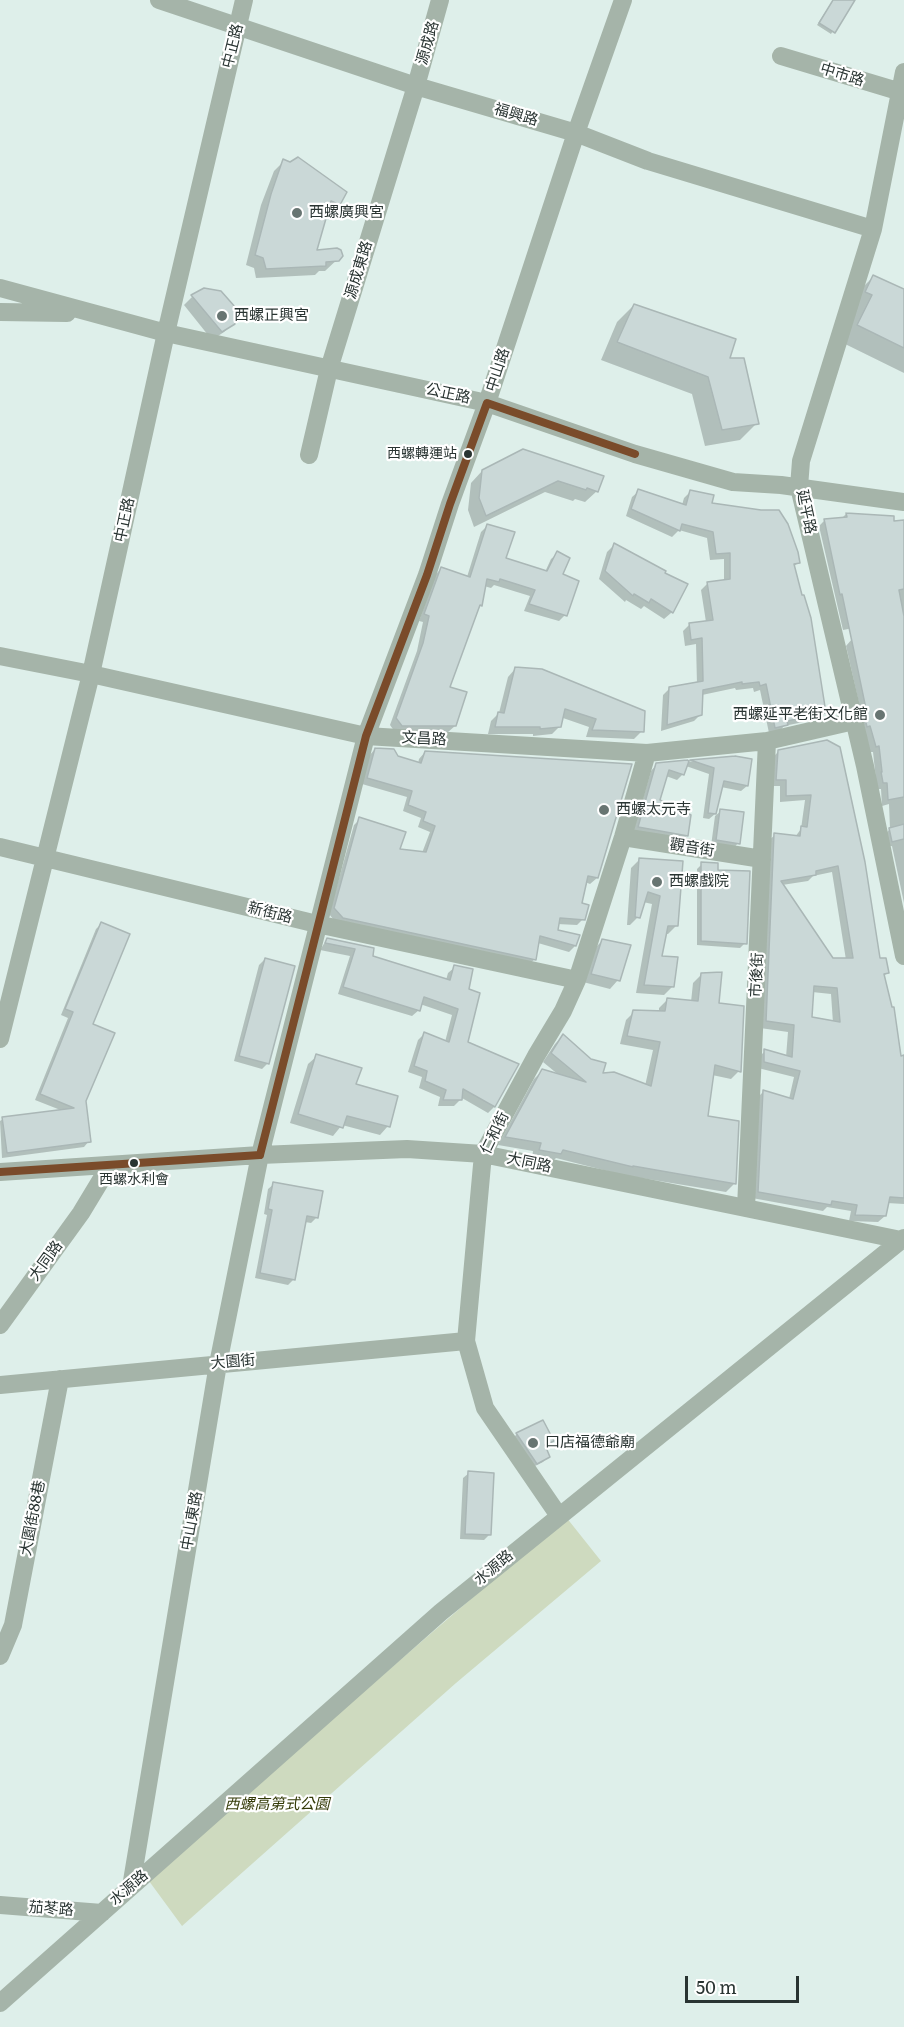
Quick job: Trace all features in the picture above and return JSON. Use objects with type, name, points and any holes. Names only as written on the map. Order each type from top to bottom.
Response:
[{"type":"street","name":"福興路","points":[[159,0],[416,86],[576,133],[648,161],[873,229]]},
{"type":"street","name":"中正路","points":[[0,1039],[3,1010],[46,858],[91,674],[166,333],[244,0]]},
{"type":"street","name":"源成路","points":[[416,86],[440,0]]},
{"type":"street","name":"中山路","points":[[260,1155],[366,736],[427,575],[623,0]]},
{"type":"street","name":"中市路","points":[[781,56],[901,93]]},
{"type":"street","name":"延平路","points":[[904,72],[873,229],[801,461],[799,488],[854,721],[904,956]]},
{"type":"street","name":"源成東路","points":[[309,455],[329,369],[416,86]]},
{"type":"street","name":"公正路","points":[[0,288],[166,333],[487,403],[635,454],[733,482],[904,502]]},
{"type":"street","name":"公正路","points":[[0,312],[94,313]]},
{"type":"street","name":"文昌路","points":[[0,656],[91,674],[366,736],[647,753],[767,741],[854,721]]},
{"type":"street","name":"市後街","points":[[746,1208],[767,741]]},
{"type":"street","name":"仁和街","points":[[559,1516],[485,1408],[466,1341],[483,1154],[563,1011],[577,980],[623,837],[647,753]]},
{"type":"street","name":"觀音街","points":[[623,837],[762,859]]},
{"type":"street","name":"新街路","points":[[0,848],[317,924],[577,980]]},
{"type":"street","name":"大同路","points":[[0,1172],[260,1155],[406,1149],[483,1154],[903,1239]]},
{"type":"street","name":"中山東路","points":[[131,1887],[218,1364],[260,1155]]},
{"type":"street","name":"大同路","points":[[0,1325],[81,1213],[110,1165]]},
{"type":"street","name":"水源路","points":[[102,1913],[441,1612],[903,1239]]},
{"type":"street","name":"大園街","points":[[0,1385],[466,1341]]},
{"type":"street","name":"大園街88巷","points":[[0,1656],[13,1625],[60,1379]]},
{"type":"street","name":"茄苳路","points":[[0,1905],[102,1913]]},
{"type":"street","points":[[0,2003],[102,1913]]},
{"type":"green space","name":"西螺高第式公園","points":[[566,1517],[601,1561],[456,1683],[182,1926],[149,1881]]},
{"type":"building","points":[[833,0],[855,0],[835,33],[819,23]]},
{"type":"building","points":[[298,157],[347,192],[340,205],[331,201],[317,250],[337,248],[341,250],[343,256],[339,261],[326,262],[326,266],[266,269],[263,258],[255,255],[271,194],[283,159],[290,162]]},
{"type":"building","points":[[873,275],[904,289],[904,348],[857,325],[872,295],[865,292]]},
{"type":"building","name":"西螺正興宮","points":[[204,288],[221,291],[236,308],[235,324],[222,332],[191,295]]},
{"type":"building","points":[[634,304],[736,339],[730,358],[744,358],[759,424],[722,430],[708,377],[617,342]]},
{"type":"building","points":[[523,449],[604,476],[598,492],[558,481],[486,516],[479,498],[482,470]]},
{"type":"building","points":[[638,489],[686,505],[690,490],[714,495],[712,503],[761,510],[779,510],[788,524],[798,552],[800,563],[794,564],[811,618],[826,713],[787,721],[788,725],[775,728],[766,684],[760,686],[759,682],[742,684],[742,682],[703,690],[702,715],[667,725],[669,687],[703,681],[702,638],[691,640],[689,623],[713,620],[707,582],[730,579],[730,553],[716,554],[713,532],[682,524],[680,531],[631,509]]},
{"type":"building","points":[[846,513],[894,516],[894,521],[904,520],[904,589],[899,590],[904,616],[904,797],[888,800],[887,783],[883,783],[881,772],[879,746],[876,747],[870,726],[867,727],[863,710],[866,709],[824,519],[847,517]]},
{"type":"building","points":[[487,524],[515,532],[506,558],[547,571],[557,551],[570,558],[563,574],[579,581],[567,616],[529,604],[535,590],[500,579],[499,582],[487,579],[482,606],[480,605],[450,687],[467,692],[456,726],[402,726],[396,718],[423,643],[429,616],[424,614],[441,567],[470,577]]},
{"type":"building","points":[[614,543],[688,584],[673,613],[651,599],[649,603],[634,594],[633,596],[605,571]]},
{"type":"building","points":[[515,667],[542,669],[645,711],[644,732],[592,730],[596,719],[565,709],[561,727],[540,729],[540,727],[495,727],[498,712],[504,713]]},
{"type":"building","points":[[827,740],[840,747],[865,862],[880,958],[886,958],[889,973],[884,974],[892,1007],[894,1007],[901,1056],[904,1055],[904,1198],[890,1197],[886,1216],[855,1215],[857,1205],[832,1201],[831,1205],[758,1192],[763,1090],[793,1099],[800,1071],[764,1062],[764,1049],[792,1057],[794,1025],[766,1021],[774,833],[800,836],[801,826],[807,827],[811,795],[786,796],[786,780],[776,780],[778,750]],"holes":[[[838,866],[853,958],[833,958],[781,881],[816,875],[816,871]],[[814,986],[837,988],[840,1022],[812,1017]]]},
{"type":"building","points":[[375,748],[394,749],[398,756],[421,763],[425,751],[632,764],[598,878],[588,876],[582,903],[589,905],[585,920],[560,918],[558,930],[580,935],[576,946],[540,936],[536,960],[343,918],[334,908],[359,817],[406,832],[400,849],[426,852],[435,826],[423,821],[426,812],[408,805],[412,791],[367,778]]},
{"type":"building","points":[[735,756],[752,759],[748,786],[724,781],[716,814],[708,813],[714,768],[690,760]]},
{"type":"building","points":[[689,761],[684,775],[669,770],[660,800],[691,815],[688,836],[638,827],[656,763]]},
{"type":"building","points":[[720,809],[744,812],[740,844],[716,840]]},
{"type":"building","points":[[904,824],[904,839],[892,842],[889,828]]},
{"type":"building","points":[[639,858],[683,861],[678,926],[668,926],[662,956],[678,957],[674,987],[644,985],[660,896],[648,892],[640,918],[635,917]]},
{"type":"building","points":[[701,862],[718,863],[718,870],[750,871],[747,944],[701,941]]},
{"type":"building","points":[[101,922],[130,934],[93,1024],[115,1033],[86,1101],[91,1142],[7,1153],[2,1117],[74,1108],[40,1094],[73,1012],[65,1009]]},
{"type":"building","points":[[327,938],[374,948],[373,956],[450,980],[454,965],[473,969],[469,989],[480,993],[468,1042],[519,1064],[495,1107],[463,1089],[462,1100],[443,1100],[446,1090],[425,1081],[427,1071],[414,1066],[424,1032],[449,1042],[458,1009],[424,997],[420,1011],[343,987],[355,949],[325,943]]},
{"type":"building","points":[[602,939],[631,945],[620,981],[591,974]]},
{"type":"building","points":[[265,958],[295,966],[269,1064],[239,1056]]},
{"type":"building","points":[[722,972],[719,1003],[744,1006],[741,1072],[715,1065],[708,1116],[739,1121],[736,1184],[633,1167],[563,1150],[561,1154],[539,1150],[541,1143],[505,1137],[542,1069],[586,1082],[551,1053],[563,1034],[591,1059],[606,1063],[603,1073],[614,1072],[651,1086],[660,1042],[627,1036],[633,1010],[665,1011],[667,998],[698,1001],[701,973]]},
{"type":"building","points":[[316,1054],[362,1068],[356,1084],[398,1096],[390,1127],[347,1116],[343,1128],[298,1114]]},
{"type":"building","points":[[273,1182],[323,1191],[318,1218],[307,1216],[295,1280],[260,1273],[272,1210],[268,1209]]},
{"type":"building","name":"口店福德爺廟","points":[[543,1420],[554,1441],[545,1445],[550,1457],[537,1464],[516,1433]]},
{"type":"building","points":[[468,1471],[494,1473],[491,1535],[465,1534]]},
{"type":"transit line","points":[[260,1155],[366,736],[427,575],[487,403],[635,454]]},
{"type":"transit line","points":[[0,1172],[260,1155]]},
{"type":"place","name":"西螺廣興宮","points":[[297,213]]},
{"type":"place","name":"西螺正興宮","points":[[222,316]]},
{"type":"place","name":"西螺轉運站","points":[[468,454]]},
{"type":"place","name":"西螺延平老街文化館","points":[[880,715]]},
{"type":"place","name":"西螺太元寺","points":[[604,810]]},
{"type":"place","name":"西螺戲院","points":[[657,882]]},
{"type":"place","name":"西螺水利會","points":[[134,1163]]},
{"type":"place","name":"口店福德爺廟","points":[[533,1443]]}]
